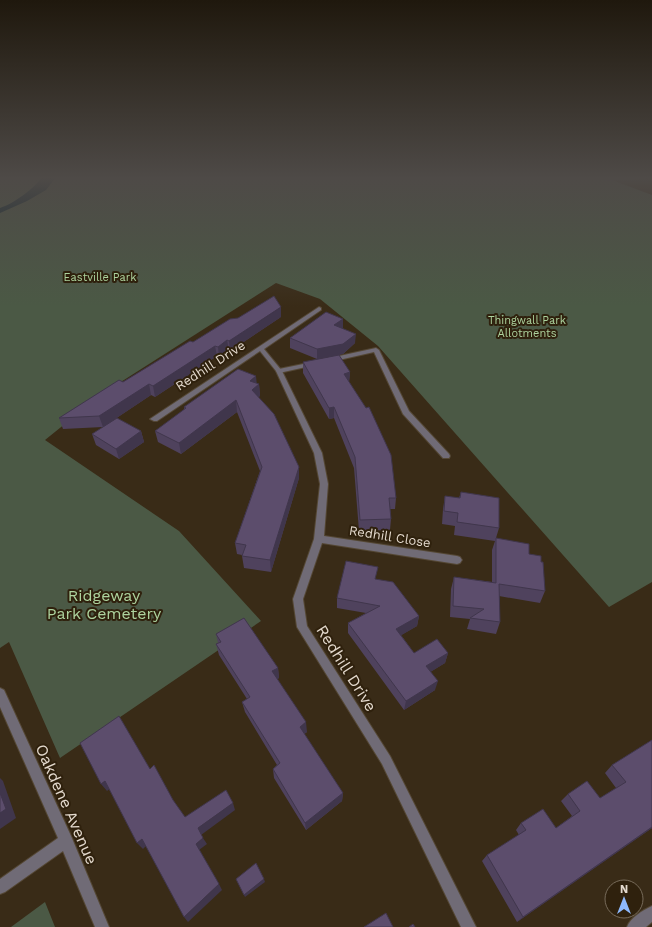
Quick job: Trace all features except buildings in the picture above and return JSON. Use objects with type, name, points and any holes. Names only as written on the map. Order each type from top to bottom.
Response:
[{"type":"street","name":"Redhill Drive","points":[[154,419],[319,309]]},
{"type":"street","name":"Redhill Drive","points":[[261,349],[279,371],[318,453],[324,484],[319,539],[298,599],[302,627],[386,760],[469,927]]},
{"type":"street","points":[[279,371],[376,350],[406,412],[446,456]]},
{"type":"street","name":"Redhill Close","points":[[319,539],[457,560]]},
{"type":"street","name":"Oakdene Avenue","points":[[0,694],[66,841],[102,927]]},
{"type":"street","points":[[0,887],[66,841]]},
{"type":"street","points":[[634,927],[652,913]]},
{"type":"green space","points":[[0,220],[652,220],[652,582],[609,607],[378,346],[320,299],[276,283],[102,394],[45,440],[179,531],[261,621],[60,758],[9,642],[0,648]]},
{"type":"green space","points":[[45,902],[55,927],[11,927]]},
{"type":"park label","name":"Eastville Park","points":[[100,277]]},
{"type":"park label","name":"Thingwall Park Allotments","points":[[527,326]]},
{"type":"park label","name":"Ridgeway Park Cemetery","points":[[104,604]]}]
